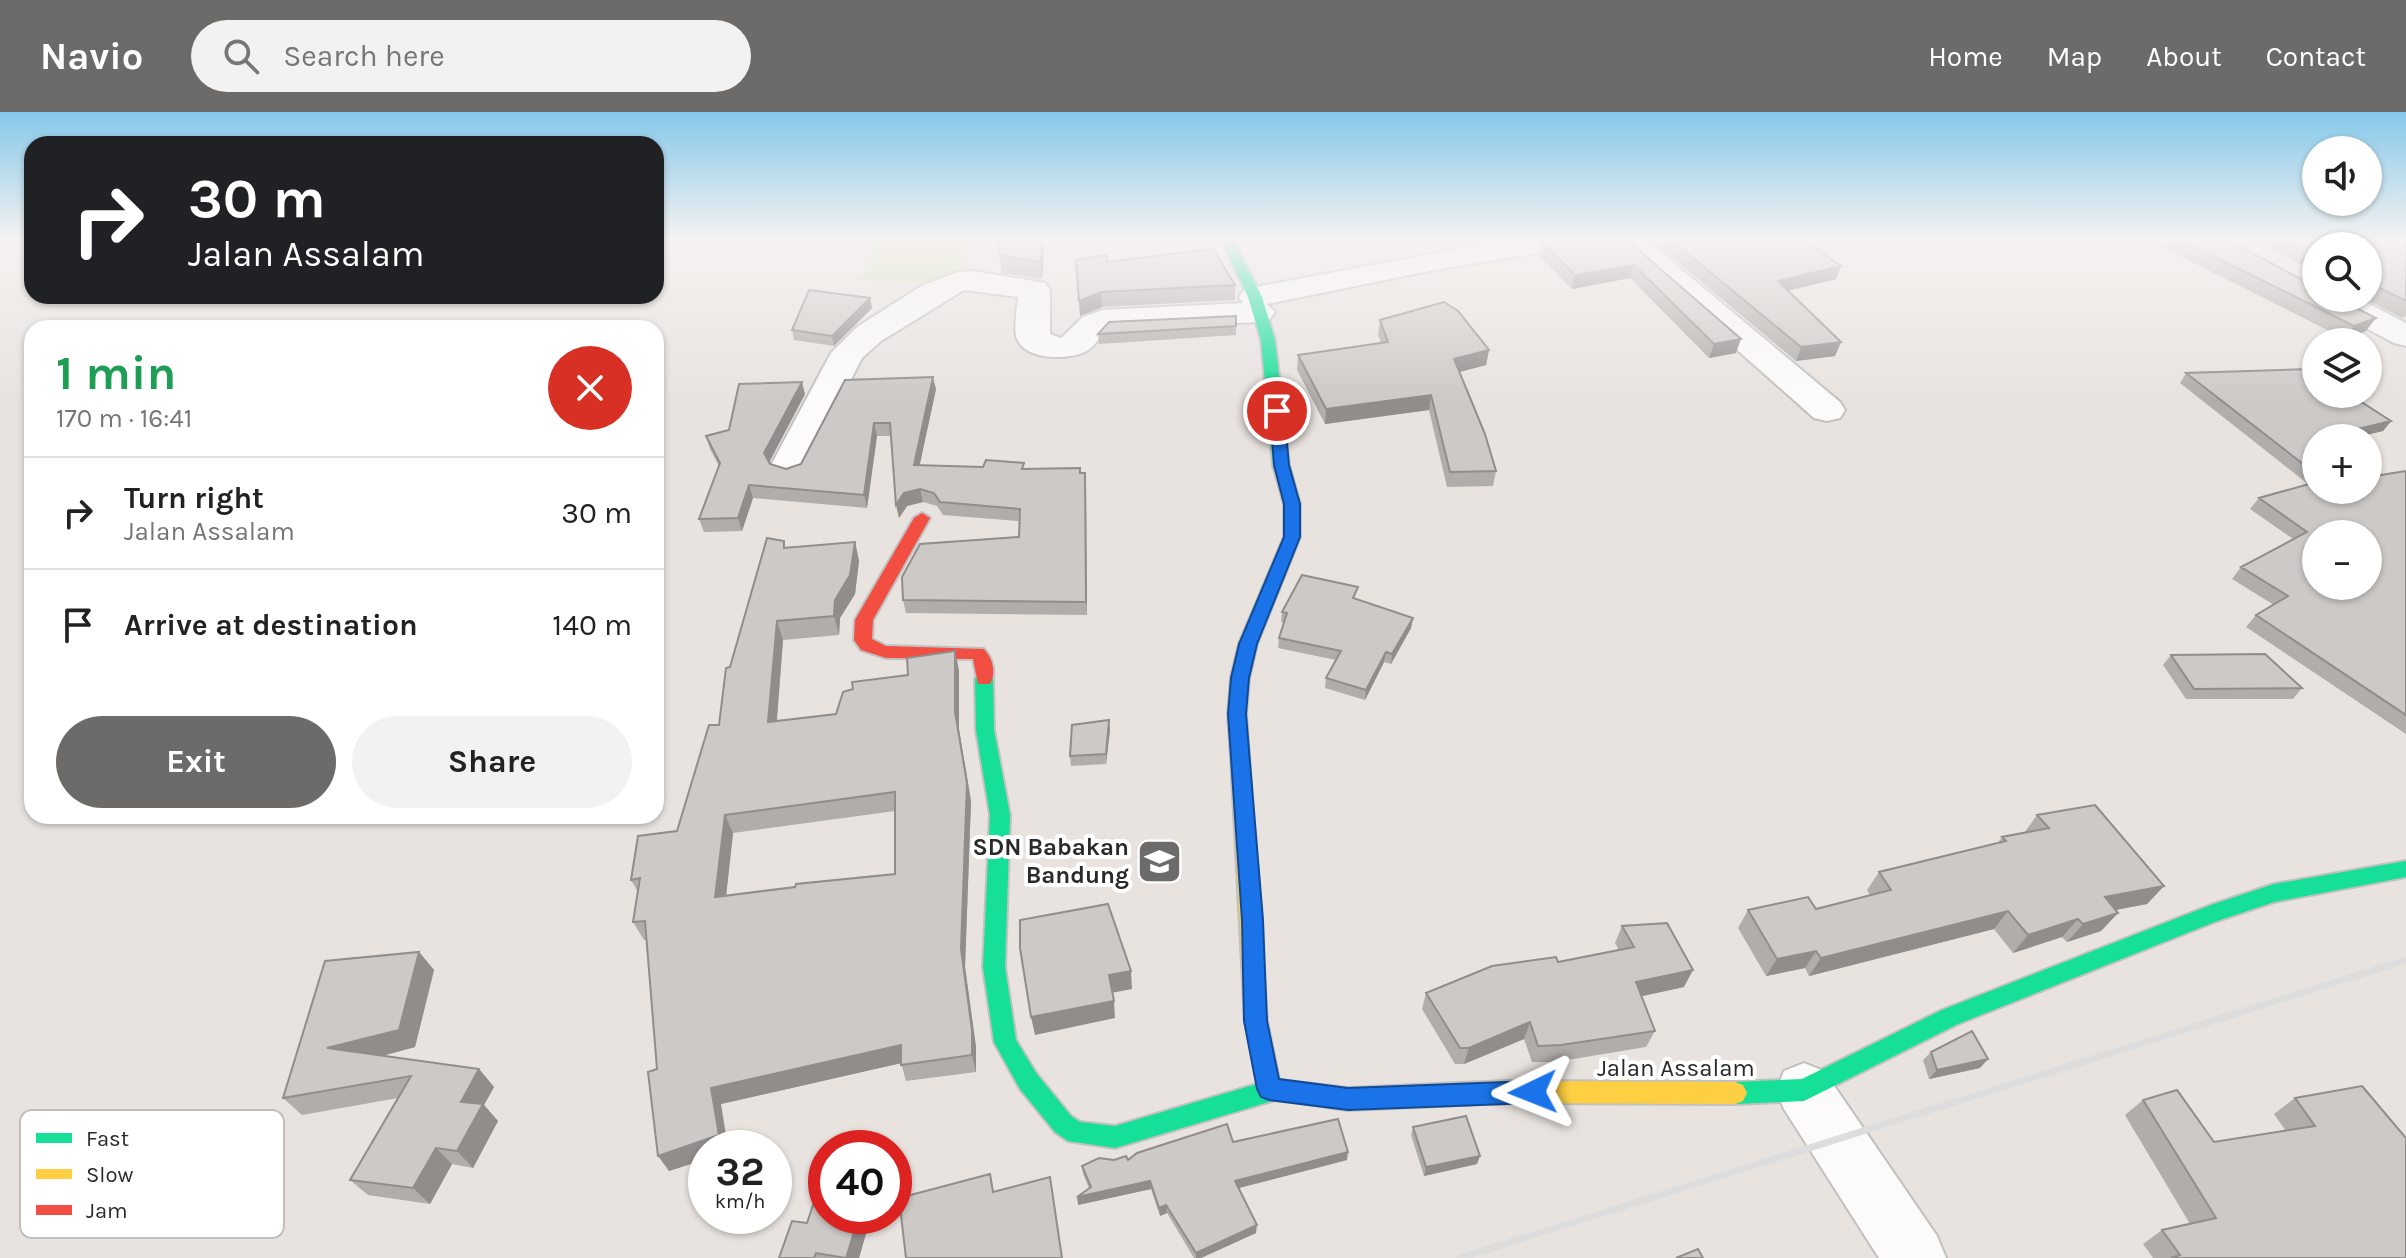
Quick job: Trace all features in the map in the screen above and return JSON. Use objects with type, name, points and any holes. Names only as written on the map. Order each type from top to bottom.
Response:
[{"type":"street","points":[[789,467],[848,353],[869,334],[937,292]]},
{"type":"street","points":[[1034,292],[1033,336],[1044,345],[1056,348],[1078,342],[1092,323],[1102,320],[1257,304],[1304,292]]},
{"type":"street","points":[[922,518],[864,620],[862,635],[867,646],[886,652],[969,652],[978,653],[983,659],[985,730],[1000,815],[994,967],[1005,1042],[1017,1065],[1063,1124],[1076,1133],[1115,1137],[1269,1089],[1256,1021],[1237,714],[1240,678],[1248,644],[1292,537],[1292,504],[1281,465],[1268,340],[1252,292]]},
{"type":"street","points":[[1690,292],[1827,410]]},
{"type":"street","points":[[2361,312],[2406,336]]},
{"type":"street","points":[[1915,1258],[1834,1140],[1804,1090],[1950,1017],[2211,914],[2274,893],[2406,869]]},
{"type":"street","name":"Jalan Assalam","points":[[1269,1089],[1348,1099],[1552,1092],[1699,1095],[1804,1090]]},
{"type":"building","points":[[808,292],[870,298],[832,336],[792,330]]},
{"type":"building","points":[[1078,292],[1100,292],[1079,301]]},
{"type":"building","points":[[1662,292],[1688,292],[1741,339],[1714,344]]},
{"type":"building","points":[[1735,292],[1790,292],[1841,342],[1801,347]]},
{"type":"building","points":[[2287,292],[2302,292],[2302,300]]},
{"type":"building","points":[[2389,292],[2406,292],[2406,301]]},
{"type":"building","points":[[1444,302],[1458,311],[1489,350],[1454,359],[1485,434],[1496,471],[1450,472],[1431,395],[1326,409],[1298,355],[1388,342],[1380,320]]},
{"type":"building","points":[[2326,312],[2364,312],[2376,318],[2354,326]]},
{"type":"building","points":[[1236,316],[1236,326],[1098,334],[1109,322]]},
{"type":"building","points":[[2302,369],[2302,408],[2371,408],[2391,421],[2379,424],[2302,424],[2302,463],[2186,373]]},
{"type":"building","points":[[933,377],[914,465],[983,467],[986,460],[1024,463],[1022,469],[1080,468],[1080,473],[1085,473],[1086,602],[903,600],[902,577],[920,544],[1019,537],[1020,509],[940,502],[934,493],[920,489],[904,493],[896,505],[890,423],[874,423],[864,495],[749,485],[738,518],[699,519],[720,463],[706,436],[729,430],[739,384],[802,382],[764,453],[770,464],[786,469],[801,464],[845,380]]},
{"type":"building","points":[[2406,471],[2406,715],[2256,615],[2288,596],[2241,567],[2302,535],[2302,600],[2382,600],[2382,520],[2302,520],[2302,528],[2259,498],[2302,486],[2302,504],[2382,504],[2382,475]]},
{"type":"building","points":[[767,538],[784,541],[784,548],[855,542],[850,575],[835,600],[834,616],[777,621],[768,722],[836,714],[843,692],[853,689],[852,682],[908,675],[907,658],[955,651],[955,712],[967,783],[961,949],[972,1030],[972,1055],[901,1065],[901,1045],[711,1088],[718,1130],[688,1130],[688,1146],[658,1156],[648,1072],[657,1069],[645,921],[633,922],[640,878],[631,880],[638,836],[677,831],[709,725],[719,725],[726,668],[730,667]],"holes":[[[895,792],[895,874],[796,884],[795,887],[715,897],[725,815]]]},
{"type":"building","points":[[1302,575],[1358,587],[1353,598],[1413,618],[1392,654],[1386,652],[1366,690],[1326,678],[1341,651],[1279,638],[1287,613],[1282,612]]},
{"type":"building","points":[[2265,654],[2302,688],[2194,689],[2171,655]]},
{"type":"building","points":[[1109,720],[1106,754],[1070,756],[1072,725]]},
{"type":"building","points":[[2095,805],[2164,886],[2105,897],[2118,913],[2083,924],[2078,919],[2028,935],[2008,911],[1821,958],[1816,951],[1777,959],[1748,910],[1808,897],[1816,909],[1891,890],[1879,872],[2006,841],[2002,837],[2049,828],[2037,815]]},
{"type":"building","points":[[1108,904],[1131,971],[1109,975],[1114,1001],[1031,1017],[1020,948],[1020,920]]},
{"type":"building","points":[[1667,923],[1693,970],[1636,982],[1655,1031],[1538,1046],[1530,1022],[1469,1048],[1460,1048],[1426,993],[1492,966],[1556,957],[1558,962],[1634,947],[1622,926]]},
{"type":"building","points":[[419,952],[399,1030],[327,1048],[479,1069],[461,1102],[483,1104],[457,1151],[436,1148],[413,1188],[350,1180],[411,1076],[283,1098],[325,961]]},
{"type":"building","points":[[1972,1031],[1988,1059],[1937,1070],[1931,1052]]},
{"type":"building","points":[[2362,1086],[2406,1138],[2406,1258],[2171,1258],[2180,1255],[2162,1230],[2216,1218],[2143,1100],[2177,1090],[2214,1142],[2315,1126],[2295,1098]]},
{"type":"building","points":[[1466,1116],[1480,1156],[1426,1167],[1413,1127]]},
{"type":"building","points":[[1338,1119],[1348,1152],[1235,1181],[1257,1225],[1196,1253],[1166,1205],[1159,1208],[1150,1181],[1077,1197],[1091,1187],[1082,1166],[1099,1158],[1114,1160],[1126,1156],[1128,1160],[1137,1153],[1227,1124],[1233,1142]]},
{"type":"building","points":[[990,1174],[993,1192],[1050,1177],[1062,1258],[906,1258],[903,1234],[912,1234],[912,1195]]},
{"type":"building","points":[[808,1220],[808,1234],[853,1234],[846,1258],[816,1253],[814,1258],[779,1258],[787,1234],[792,1234],[792,1221],[807,1223]]},
{"type":"building","points":[[1698,1249],[1703,1258],[1676,1258]]},
{"type":"railway","points":[[1460,1258],[2406,960]]},
{"type":"traffic: fast","points":[[1240,756],[1237,714],[1240,678],[1248,644],[1292,537],[1292,504],[1281,465],[1268,340],[1253,292]]},
{"type":"traffic: fast","points":[[984,679],[985,730],[1000,815],[994,967],[1005,1042],[1028,1081],[1063,1124],[1076,1133],[1115,1137],[1274,1090]]},
{"type":"traffic: fast","points":[[1735,1093],[1804,1090],[1950,1017],[2211,914],[2274,893],[2406,869]]},
{"type":"traffic: slow","points":[[1240,756],[1256,1021],[1269,1089]]},
{"type":"traffic: slow","points":[[1274,1090],[1348,1099],[1507,1092],[1735,1093]]},
{"type":"traffic: jam","points":[[922,518],[864,620],[863,640],[867,646],[886,652],[978,653],[983,659],[984,679]]},
{"type":"place","name":"SDN Babakan Bandung","points":[[1160,861]]},
{"type":"route","points":[[1277,411],[1281,465],[1292,504],[1292,537],[1248,644],[1240,678],[1237,714],[1246,815],[1256,1021],[1269,1089],[1348,1099],[1533,1092]]}]
